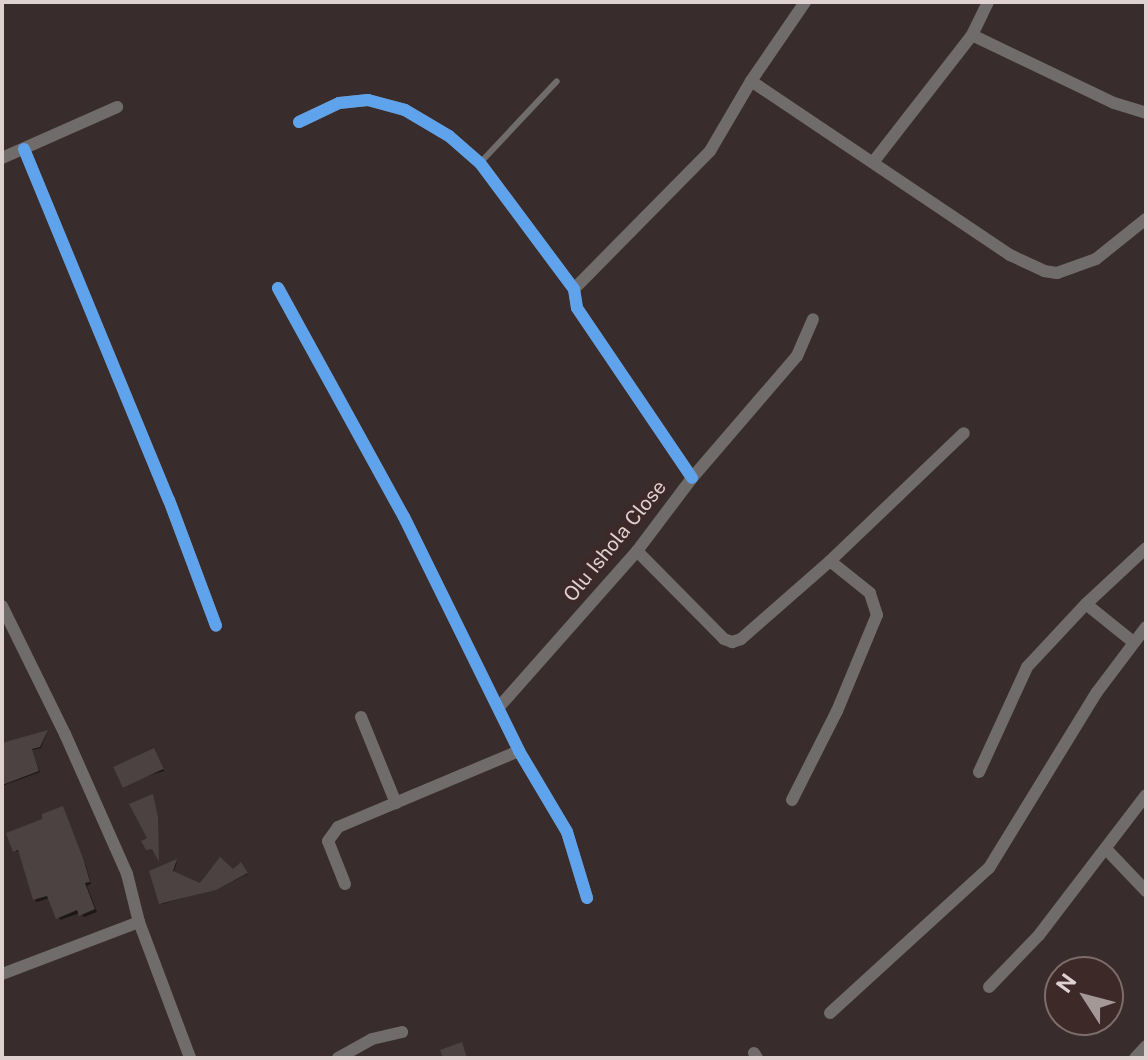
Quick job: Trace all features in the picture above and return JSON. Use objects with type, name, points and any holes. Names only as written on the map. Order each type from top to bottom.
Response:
[{"type":"street","points":[[574,289],[710,151],[751,81],[805,2]]},
{"type":"street","points":[[874,161],[972,35],[988,2]]},
{"type":"street","points":[[972,35],[1114,103],[1146,113]]},
{"type":"street","points":[[751,81],[1010,255],[1044,271],[1057,273],[1096,259],[1146,219]]},
{"type":"street","points":[[299,122],[339,103],[368,100],[405,110],[449,136],[480,163],[574,289],[577,308],[692,478]]},
{"type":"street","points":[[2,158],[117,107]]},
{"type":"street","points":[[24,149],[169,500],[216,626]]},
{"type":"street","points":[[278,288],[404,517],[519,751],[567,832],[587,898]]},
{"type":"street","name":"Olu Ishola Close","points":[[499,707],[637,551],[692,478],[797,356],[813,319]]},
{"type":"street","points":[[637,551],[724,639],[732,642],[741,639],[830,561],[964,433]]},
{"type":"street","points":[[979,772],[1027,667],[1086,604],[1146,548]]},
{"type":"street","points":[[792,800],[837,711],[877,615],[870,593],[830,561]]},
{"type":"street","points":[[1086,604],[1132,641]]},
{"type":"street","points":[[2,606],[65,734],[127,874],[139,922],[190,1058]]},
{"type":"street","points":[[830,1013],[989,868],[1132,641],[1146,627]]},
{"type":"street","points":[[361,717],[396,803]]},
{"type":"street","points":[[345,884],[330,850],[328,841],[332,833],[519,751]]},
{"type":"street","points":[[989,987],[1039,935],[1107,850],[1146,795]]},
{"type":"street","points":[[1107,850],[1146,891]]},
{"type":"street","points":[[2,974],[139,922]]},
{"type":"street","points":[[338,1058],[372,1039],[402,1032]]},
{"type":"street","points":[[1135,1058],[1146,1046]]},
{"type":"lane","points":[[480,163],[557,81]]},
{"type":"building","points":[[48,730],[40,747],[32,749],[39,771],[2,785],[2,743]]},
{"type":"building","points":[[154,748],[164,769],[123,788],[113,767]]},
{"type":"building","points":[[153,794],[158,817],[159,862],[152,849],[146,850],[141,841],[147,838],[129,804]]},
{"type":"building","points":[[63,806],[84,861],[90,882],[85,883],[95,909],[79,916],[77,910],[56,919],[47,896],[33,900],[18,850],[13,852],[6,833],[42,819],[42,814]]},
{"type":"building","points":[[220,857],[233,869],[241,862],[248,873],[216,890],[159,904],[149,871],[177,859],[173,871],[200,883]]},
{"type":"building","points":[[462,1042],[467,1058],[443,1058],[440,1050]]},
{"type":"cycle path","points":[[299,122],[339,103],[368,100],[405,110],[449,136],[480,163],[574,289],[577,308],[692,478]]},
{"type":"cycle path","points":[[24,149],[169,500],[216,626]]},
{"type":"cycle path","points":[[278,288],[404,517],[519,751],[567,832],[587,898]]}]
